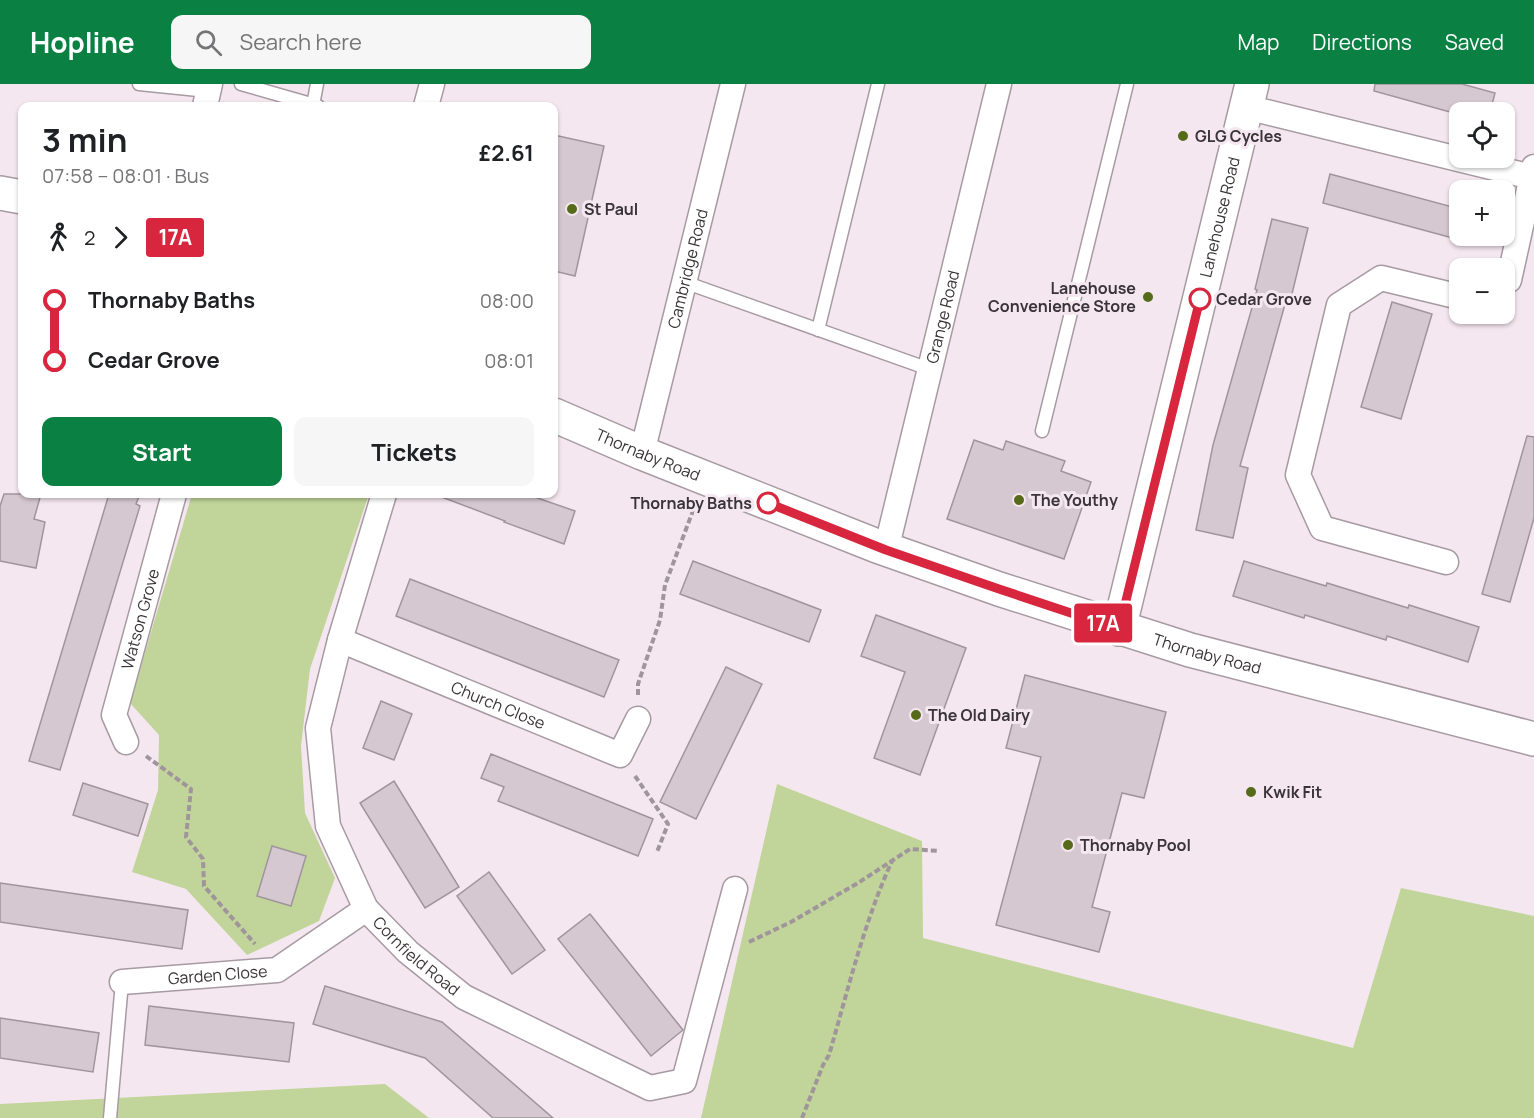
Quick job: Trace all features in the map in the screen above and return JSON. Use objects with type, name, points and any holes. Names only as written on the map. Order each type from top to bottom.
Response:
[{"type":"street","points":[[427,102],[432,84]]},
{"type":"street","name":"Cambridge Road","points":[[642,453],[733,84]]},
{"type":"street","name":"Grange Road","points":[[886,550],[999,84]]},
{"type":"street","points":[[1249,96],[1533,172],[1514,258]]},
{"type":"street","name":"Lanehouse Road","points":[[1119,629],[1249,96]]},
{"type":"street","points":[[0,193],[18,196]]},
{"type":"street","points":[[1446,562],[1322,528],[1298,475],[1339,305],[1381,278],[1449,294]]},
{"type":"street","name":"Thornaby Road","points":[[558,417],[642,453],[886,550],[1119,629],[1190,651],[1533,736]]},
{"type":"street","name":"Watson Grove","points":[[126,742],[114,715],[173,498]]},
{"type":"street","name":"Cornfield Road","points":[[383,498],[340,640],[318,728],[328,826],[366,909],[408,952],[464,997],[650,1088],[684,1080],[735,889]]},
{"type":"street","name":"Church Close","points":[[340,640],[620,755]]},
{"type":"street","points":[[620,755],[638,720]]},
{"type":"street","name":"Garden Close","points":[[122,982],[277,969],[366,909]]},
{"type":"lane","points":[[139,84],[208,94]]},
{"type":"lane","points":[[241,84],[302,102]]},
{"type":"lane","points":[[315,102],[317,84]]},
{"type":"lane","points":[[818,330],[878,84]]},
{"type":"lane","points":[[1042,431],[1127,84]]},
{"type":"lane","points":[[684,282],[929,369]]},
{"type":"lane","points":[[110,1118],[122,982]]},
{"type":"path","points":[[638,720],[638,684],[660,620],[665,585],[705,478]]},
{"type":"path","points":[[126,742],[190,789],[186,837],[203,859],[204,886],[277,969]]},
{"type":"path","points":[[620,755],[668,824],[657,852]]},
{"type":"path","points":[[717,957],[791,922],[910,849],[939,851]]},
{"type":"path","points":[[802,1118],[829,1055],[858,955],[883,880],[892,861]]},
{"type":"green space","points":[[191,498],[368,498],[310,669],[301,746],[305,813],[335,878],[319,921],[247,955],[186,889],[132,872],[158,790],[159,735],[130,703]]},
{"type":"green space","points":[[777,784],[922,841],[923,938],[1353,1048],[1401,888],[1534,916],[1534,1118],[701,1118]]},
{"type":"green space","points":[[385,1084],[429,1118],[0,1118],[0,1104]]},
{"type":"building","points":[[1375,84],[1462,84],[1495,93],[1493,102],[1449,102],[1449,112],[1374,91]]},
{"type":"building","name":"St Paul","points":[[558,136],[604,146],[575,276],[558,272]]},
{"type":"building","points":[[1330,174],[1449,206],[1449,237],[1323,203]]},
{"type":"building","points":[[1272,219],[1308,228],[1291,298],[1287,297],[1240,466],[1248,468],[1233,538],[1196,530],[1213,445],[1257,290],[1255,289]]},
{"type":"building","points":[[1392,302],[1432,314],[1401,419],[1361,407]]},
{"type":"building","points":[[1527,436],[1534,437],[1534,518],[1510,602],[1482,594]]},
{"type":"building","name":"The Youthy","points":[[974,440],[1003,450],[1006,441],[1065,461],[1061,471],[1091,482],[1064,559],[947,519]]},
{"type":"building","points":[[4,494],[18,494],[18,498],[40,498],[34,519],[45,522],[36,568],[0,561],[0,506]]},
{"type":"building","points":[[108,498],[138,498],[136,504],[140,506],[60,770],[29,761]]},
{"type":"building","points":[[444,498],[538,498],[575,511],[564,544]]},
{"type":"building","points":[[693,561],[821,610],[809,642],[680,594]]},
{"type":"building","points":[[1244,561],[1408,608],[1409,605],[1479,627],[1468,662],[1387,636],[1386,640],[1233,596]]},
{"type":"building","points":[[410,579],[619,660],[604,697],[396,616]]},
{"type":"building","name":"The Old Dairy","points":[[876,615],[966,648],[920,775],[874,758],[905,672],[861,656]]},
{"type":"building","points":[[726,667],[762,684],[696,819],[660,802]]},
{"type":"building","name":"Thornaby Pool","points":[[1025,675],[1166,712],[1144,798],[1122,793],[1092,907],[1110,912],[1099,952],[996,925],[1041,757],[1006,748]]},
{"type":"building","points":[[381,701],[412,714],[394,760],[363,748]]},
{"type":"building","points":[[491,754],[653,819],[638,856],[498,801],[504,787],[481,778]]},
{"type":"building","points":[[394,781],[459,887],[425,908],[360,803]]},
{"type":"building","points":[[83,783],[148,804],[138,836],[73,815]]},
{"type":"building","points":[[272,846],[306,856],[291,906],[257,896]]},
{"type":"building","points":[[489,872],[545,950],[512,974],[457,896]]},
{"type":"building","points":[[0,883],[188,910],[182,949],[0,922]]},
{"type":"building","points":[[590,914],[683,1030],[651,1056],[558,939]]},
{"type":"building","points":[[325,986],[442,1022],[553,1118],[493,1118],[425,1058],[313,1024]]},
{"type":"building","points":[[149,1006],[294,1023],[289,1062],[145,1045]]},
{"type":"building","points":[[0,1018],[99,1033],[93,1072],[0,1058]]},
{"type":"bus line","name":"17A","points":[[768,503],[886,550],[1119,629],[1200,299]]},
{"type":"place","name":"GLG Cycles","points":[[1183,136]]},
{"type":"place","name":"St Paul","points":[[572,209]]},
{"type":"place","name":"Lanehouse Convenience Store","points":[[1148,297]]},
{"type":"place","name":"Cedar Grove","points":[[1200,299]]},
{"type":"place","name":"The Youthy","points":[[1019,500]]},
{"type":"place","name":"Thornaby Baths","points":[[768,503]]},
{"type":"place","name":"The Old Dairy","points":[[916,715]]},
{"type":"place","name":"Kwik Fit","points":[[1251,792]]},
{"type":"place","name":"Thornaby Pool","points":[[1068,845]]}]
